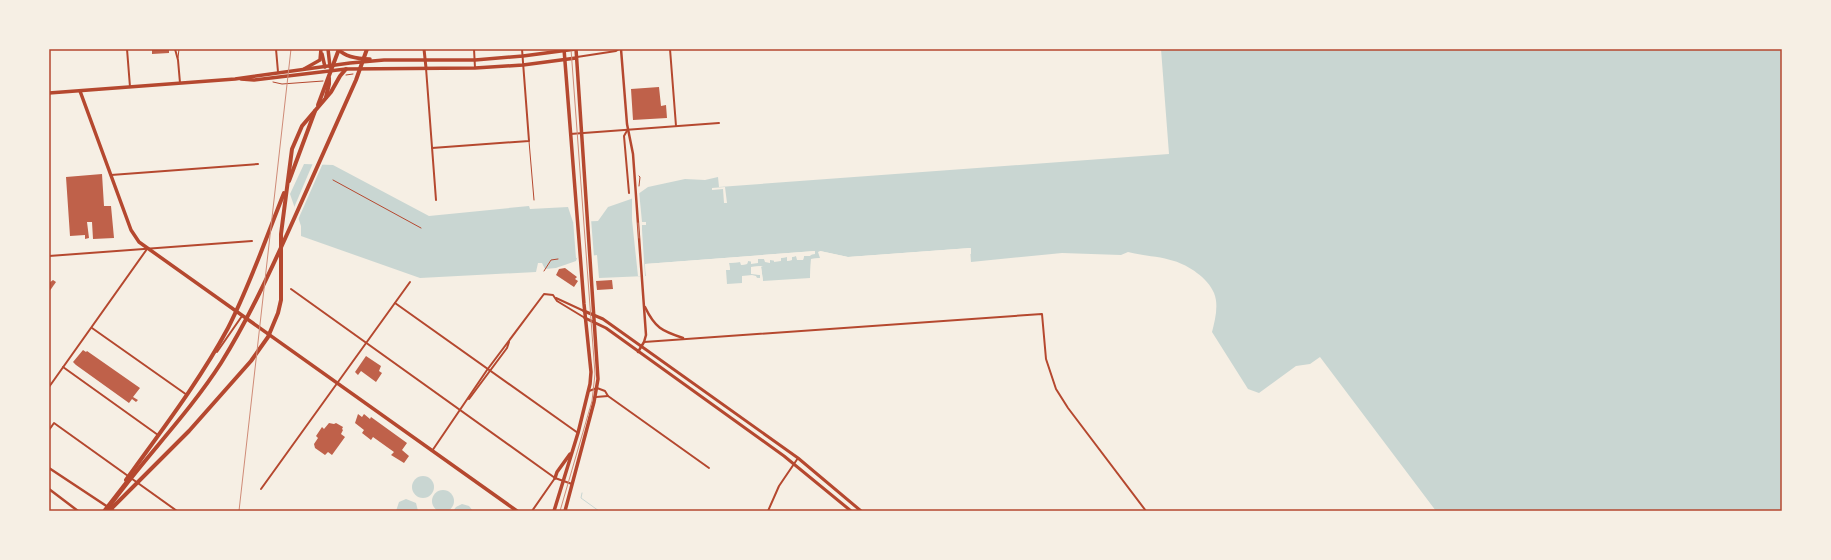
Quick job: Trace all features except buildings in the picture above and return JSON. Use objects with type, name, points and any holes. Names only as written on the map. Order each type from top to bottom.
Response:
[{"type":"highway","points":[[105,511],[191,389],[228,327],[251,276],[338,49]]},
{"type":"highway","points":[[105,511],[201,392],[247,319],[353,87],[367,49]]},
{"type":"highway","points":[[105,511],[189,431],[251,361],[268,337],[276,319],[281,300],[282,234],[291,155],[302,126],[326,97],[346,69]]},
{"type":"highway","points":[[326,97],[329,80],[328,72]]},
{"type":"main road","points":[[302,70],[320,60],[321,49]]},
{"type":"main road","points":[[321,49],[324,66],[328,72]]},
{"type":"main road","points":[[328,49],[330,65],[328,72]]},
{"type":"main road","points":[[338,49],[347,56],[356,58],[425,61],[475,60],[523,56],[576,49],[586,219],[595,314],[598,372],[596,397],[565,511]]},
{"type":"main road","points":[[424,49],[426,68]]},
{"type":"main road","points":[[554,511],[589,391],[591,366],[584,311],[564,50]]},
{"type":"main road","points":[[235,79],[267,79],[346,69],[475,68],[523,65],[576,58]]},
{"type":"main road","points":[[49,93],[235,79],[330,65],[384,60]]},
{"type":"main road","points":[[80,90],[83,102],[131,230],[139,242],[517,511]]},
{"type":"main road","points":[[584,311],[595,314],[642,346],[798,458],[861,511]]},
{"type":"main road","points":[[585,318],[595,322],[638,352],[794,464],[851,511]]},
{"type":"main road","points":[[555,478],[557,472],[573,450]]},
{"type":"street","points":[[127,49],[130,87]]},
{"type":"street","points":[[175,49],[178,60],[180,83]]},
{"type":"street","points":[[276,49],[278,78]]},
{"type":"street","points":[[474,49],[475,68]]},
{"type":"street","points":[[432,148],[529,140],[522,49]]},
{"type":"street","points":[[576,58],[620,49],[628,129],[633,154],[646,335],[638,352]]},
{"type":"street","points":[[670,49],[676,126]]},
{"type":"street","points":[[426,68],[436,200]]},
{"type":"street","points":[[570,134],[719,123]]},
{"type":"street","points":[[628,129],[624,136],[629,193]]},
{"type":"street","points":[[111,175],[258,164]]},
{"type":"street","points":[[49,256],[252,242]]},
{"type":"street","points":[[49,387],[147,249]]},
{"type":"street","points":[[261,489],[410,282]]},
{"type":"street","points":[[291,289],[555,478],[572,484]]},
{"type":"street","points":[[432,451],[504,345],[509,341],[542,296],[547,293],[553,295],[556,298],[584,311]]},
{"type":"street","points":[[556,298],[557,301],[585,318]]},
{"type":"street","points":[[395,303],[487,370],[578,433]]},
{"type":"street","points":[[644,306],[654,324],[666,332],[683,338]]},
{"type":"street","points":[[644,342],[683,338],[1042,314],[1046,360],[1056,389],[1068,408],[1146,511]]},
{"type":"street","points":[[105,511],[107,506],[187,395],[242,315]]},
{"type":"street","points":[[92,328],[187,395]]},
{"type":"street","points":[[467,401],[507,348],[509,341]]},
{"type":"street","points":[[63,368],[158,435]]},
{"type":"street","points":[[589,391],[597,388],[605,391],[608,396],[709,468]]},
{"type":"street","points":[[596,397],[608,396]]},
{"type":"street","points":[[49,430],[54,423],[177,511]]},
{"type":"street","points":[[768,511],[779,486],[798,458]]},
{"type":"street","points":[[49,468],[114,511]]},
{"type":"street","points":[[532,511],[555,478]]},
{"type":"street","points":[[49,489],[78,511]]},
{"type":"lane","points":[[178,60],[179,49]]},
{"type":"lane","points":[[529,140],[534,200]]},
{"type":"path","points":[[344,75],[359,74]]},
{"type":"path","points":[[267,79],[282,84],[329,80]]},
{"type":"path","points":[[634,175],[640,177],[639,184]]},
{"type":"path","points":[[333,180],[421,228]]},
{"type":"path","points":[[544,271],[551,260],[558,259]]},
{"type":"shaded area","points":[[1161,49],[1782,49],[1782,511],[1436,511],[1320,357],[1310,364],[1296,366],[1259,393],[1248,389],[1212,332],[1216,302],[1211,287],[1202,277],[1191,269],[1168,259],[1128,252],[1121,255],[1062,253],[971,262],[970,248],[848,257],[820,251],[820,258],[811,259],[810,278],[763,281],[761,266],[751,267],[751,273],[760,275],[760,278],[742,277],[742,283],[727,284],[726,270],[730,270],[729,263],[741,262],[741,265],[747,264],[748,261],[758,263],[758,259],[764,259],[770,263],[770,260],[776,261],[780,258],[787,257],[787,261],[792,260],[792,257],[796,256],[803,260],[804,256],[810,256],[815,251],[645,264],[646,276],[599,278],[597,255],[577,258],[576,261],[556,268],[545,269],[542,263],[538,263],[536,272],[420,278],[301,236],[301,226],[290,194],[304,164],[333,165],[429,216],[529,206],[530,209],[568,207],[573,222],[598,221],[608,207],[631,199],[648,187],[685,179],[705,180],[718,177],[719,187],[1169,154]]},
{"type":"shaded area","points":[[423,476],[431,479],[434,487],[431,495],[423,498],[415,495],[412,487],[415,479]]},
{"type":"shaded area","points":[[443,490],[451,493],[454,501],[451,509],[443,512],[435,509],[432,501],[435,493]]},
{"type":"shaded area","points":[[406,499],[416,503],[418,511],[396,511],[399,502]]},
{"type":"shaded area","points":[[462,504],[469,506],[473,511],[453,511],[456,507]]},
{"type":"pier","points":[[313,163],[323,163],[297,222],[293,210]]},
{"type":"pier","points":[[725,187],[727,203],[724,203],[723,189],[712,190],[712,188]]},
{"type":"pier","points":[[639,191],[642,222],[646,222],[646,225],[642,225],[645,276],[638,276],[632,220],[632,196]]},
{"type":"pier","points":[[591,219],[594,257],[576,258],[573,220]]},
{"type":"pier","points":[[971,248],[971,254],[969,254],[969,250],[848,259],[821,253],[821,260],[813,261],[812,278],[810,278],[811,259],[820,258],[818,252],[820,251],[848,257]]},
{"type":"pier","points":[[815,251],[815,254],[804,256],[803,260],[797,260],[796,256],[792,257],[792,260],[787,261],[787,257],[781,258],[781,261],[774,262],[774,260],[770,260],[770,263],[765,262],[764,259],[758,259],[758,263],[751,264],[751,261],[748,261],[747,264],[741,265],[740,262],[729,263],[730,270],[724,270],[727,268],[728,261],[741,260],[743,263],[751,259],[756,261],[757,257],[647,266],[648,275],[646,276],[645,264]]},
{"type":"pier","points":[[763,266],[761,267],[763,281],[744,278],[744,283],[742,283],[742,276],[752,275],[760,278],[760,275],[751,274],[751,267]]},
{"type":"waterway","points":[[582,493],[581,498],[599,511]]},
{"type":"tram line","points":[[560,511],[592,401],[595,374],[571,49]]},
{"type":"railway","points":[[239,511],[291,49]]},
{"type":"railway","points":[[638,223],[639,238]]}]
